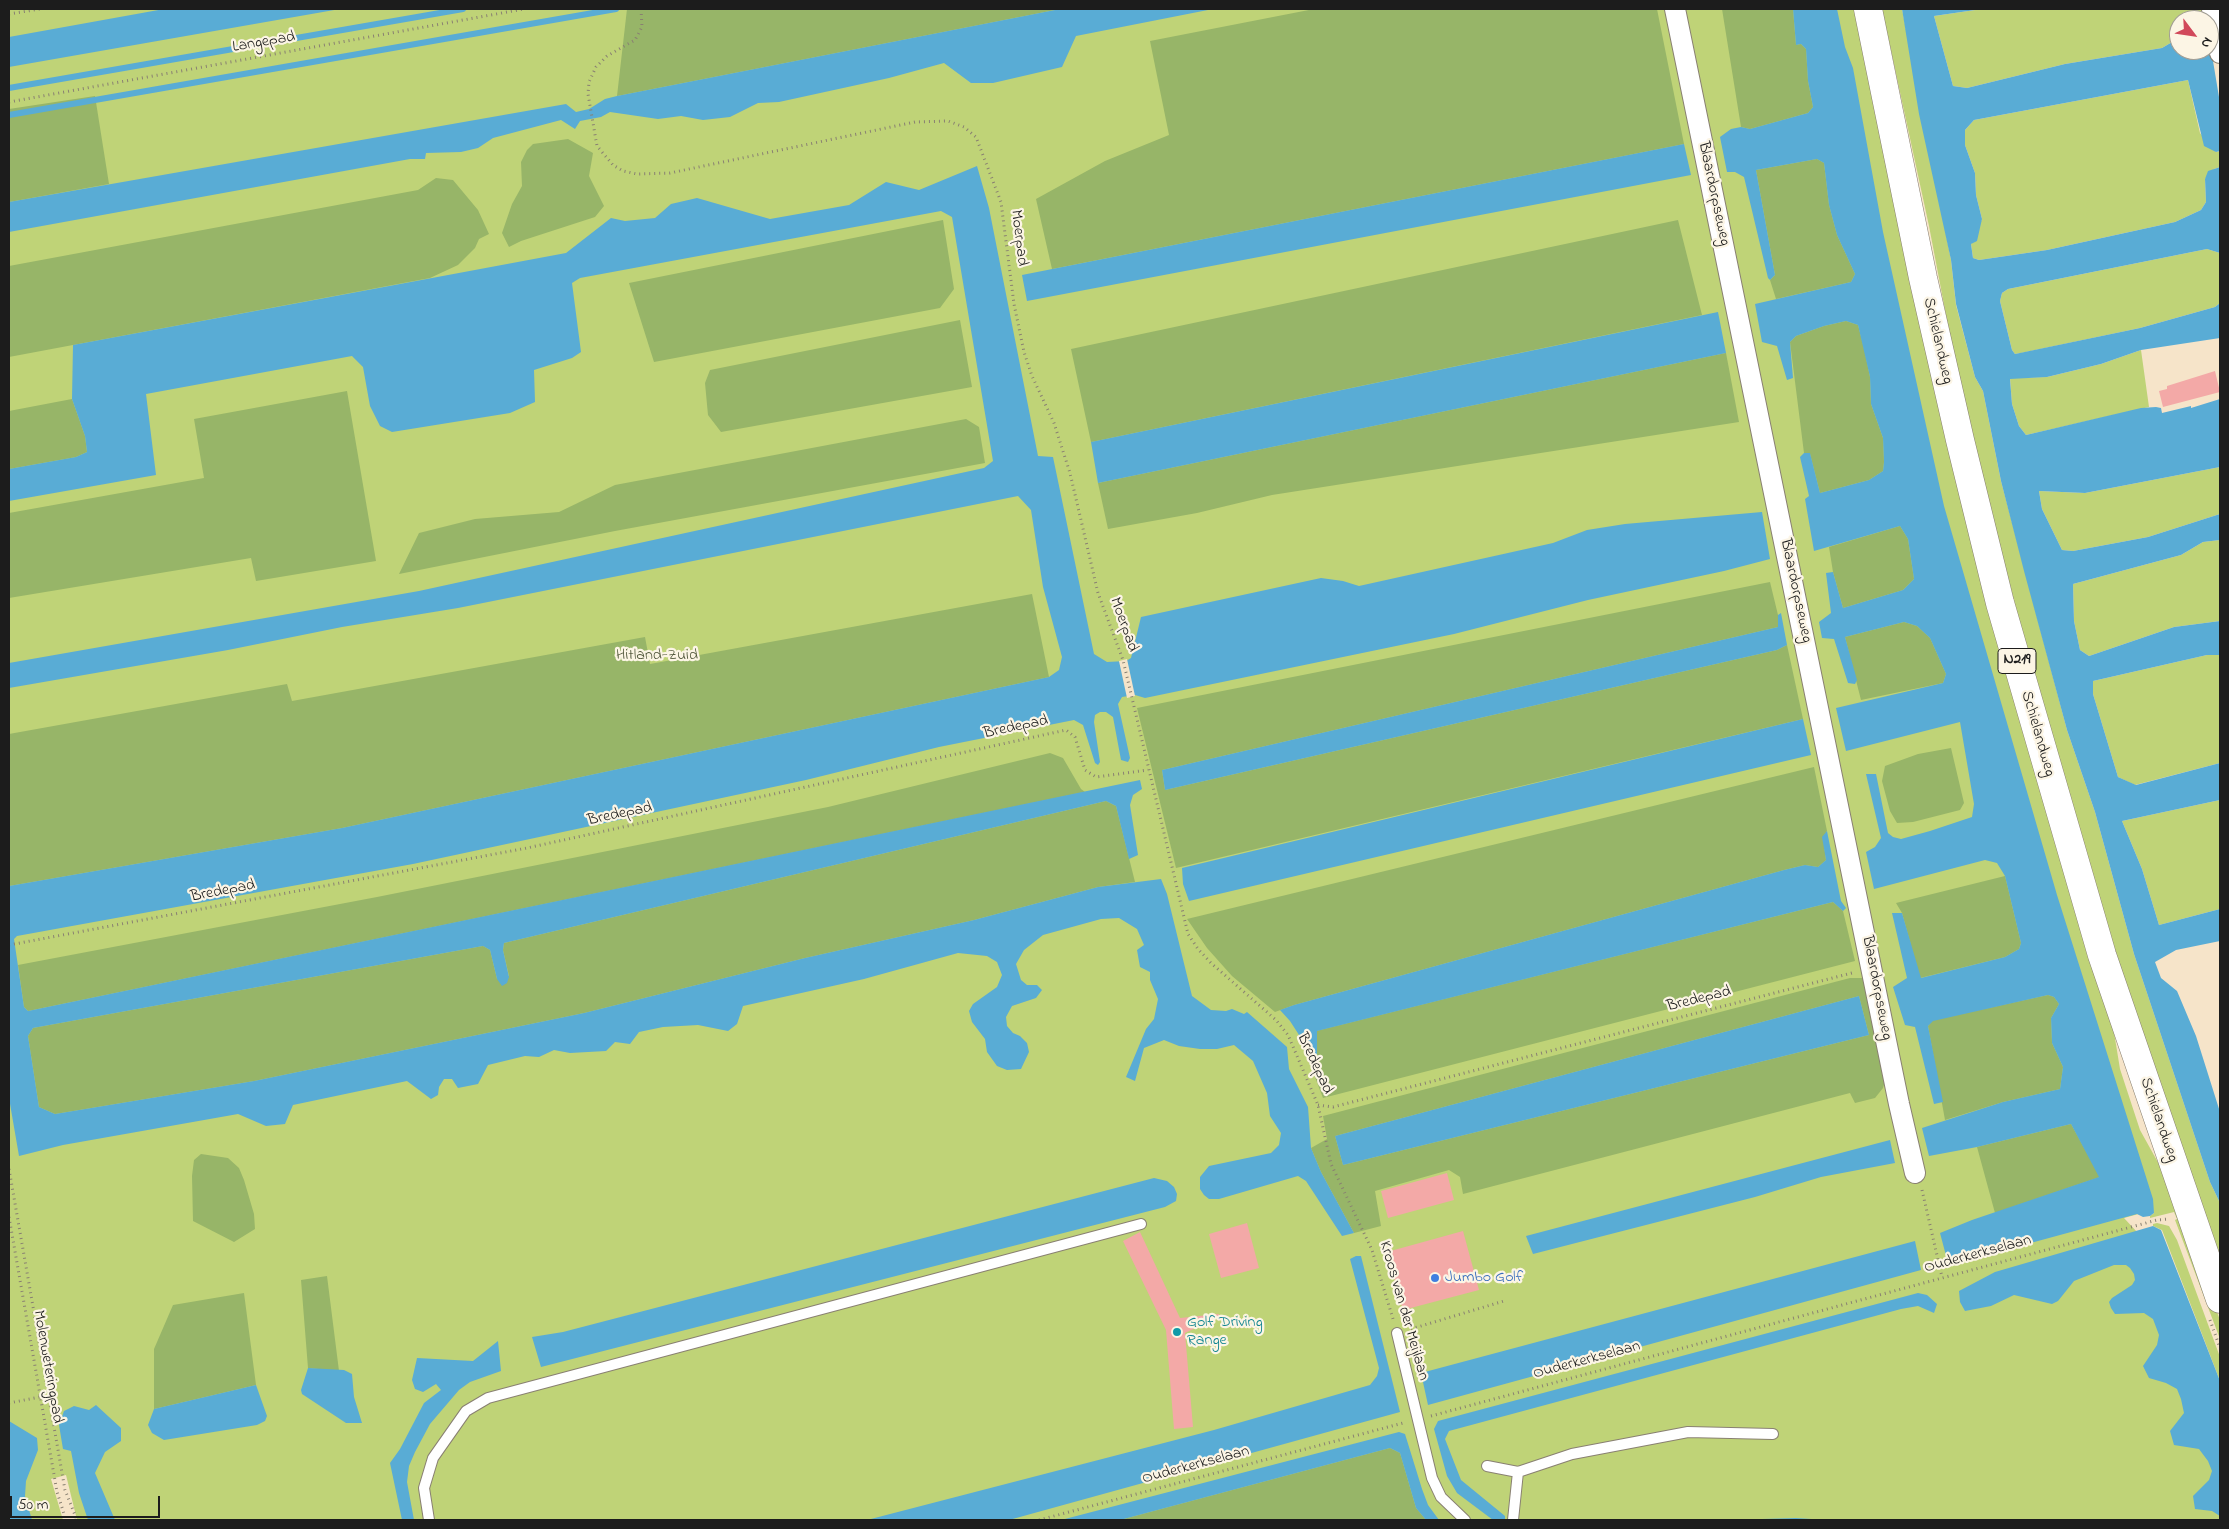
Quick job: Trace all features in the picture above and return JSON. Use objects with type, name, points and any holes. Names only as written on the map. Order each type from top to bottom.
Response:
[{"type":"main road","name":"Schielandweg","points":[[1868,9],[1929,307],[2003,612],[2102,955],[2220,1299]]},
{"type":"street","name":"Blaardorpseweg","points":[[1676,9],[1915,1173]]},
{"type":"street","points":[[2212,9],[2220,53]]},
{"type":"lane","points":[[429,1520],[424,1488],[433,1458],[466,1411],[488,1398],[1141,1224]]},
{"type":"lane","name":"Kroos van der Meijlaan","points":[[1397,1332],[1435,1485],[1441,1497],[1465,1520]]},
{"type":"lane","points":[[1487,1466],[1518,1472],[1572,1454],[1688,1432],[1773,1434]]},
{"type":"lane","points":[[1513,1520],[1518,1472]]},
{"type":"path","points":[[9,14],[40,9]]},
{"type":"path","name":"Langepad","points":[[9,102],[524,9]]},
{"type":"path","name":"Moerpad","points":[[641,9],[642,27],[635,40],[607,56],[596,67],[590,82],[589,105],[596,146],[608,160],[623,171],[642,174],[670,173],[708,167],[915,122],[948,121],[964,127],[976,137],[1001,202],[1014,304],[1024,352],[1032,376],[1054,423],[1070,473],[1098,593],[1123,660],[1148,770]]},
{"type":"path","name":"Bredepad","points":[[9,945],[527,848],[1066,730],[1075,737],[1085,770],[1096,777],[1148,770],[1188,934],[1211,963],[1276,1020],[1288,1035],[1318,1105],[1333,1107],[1872,968]]},
{"type":"path","name":"Kroos van der Meijlaan","points":[[1318,1105],[1331,1164],[1372,1250],[1397,1332]]},
{"type":"path","points":[[9,1170],[65,1490],[76,1520]]},
{"type":"path","points":[[1915,1173],[1924,1196],[1942,1277]]},
{"type":"path","name":"Molenweteringpad","points":[[9,1217],[57,1492],[66,1520]]},
{"type":"path","name":"Ouderkerkselaan","points":[[1039,1520],[1418,1420],[2157,1220]]},
{"type":"path","points":[[1397,1332],[1504,1301]]},
{"type":"path","points":[[9,1403],[40,1397]]},
{"type":"green space","name":"Hitland-Zuid","points":[[9,9],[1858,9],[2112,1020],[2120,1069],[2140,1130],[2165,1175],[2220,1320],[2220,1339],[2175,1220],[2177,1219],[2174,1212],[2150,1218],[2154,1213],[2153,1210],[2124,1218],[2151,1247],[2220,1419],[2220,1520],[77,1520],[66,1475],[51,1479],[63,1520],[9,1520]]},
{"type":"green space","points":[[627,9],[1060,9],[617,96]]},
{"type":"green space","points":[[1314,9],[1657,9],[1684,144],[1052,269],[1036,199],[1105,161],[1169,135],[1150,41]]},
{"type":"green space","points":[[1722,9],[1793,9],[1796,45],[1801,44],[1806,49],[1808,81],[1813,107],[1808,113],[1750,129],[1741,127]]},
{"type":"green space","points":[[1882,9],[1902,9],[1951,260],[1956,305],[1975,377],[1983,391],[2001,481],[2067,730],[2095,812],[2134,954],[2210,1182],[2220,1203],[2220,1261],[2113,950],[2043,713],[1962,399],[1929,226]]},
{"type":"green space","points":[[1982,9],[2205,10],[2169,10],[2169,44],[2162,48],[2065,64],[1967,88],[1953,86],[1934,16]]},
{"type":"green space","points":[[2188,80],[2200,133],[2216,152],[2220,151],[2220,167],[2214,169],[2205,179],[2206,202],[2201,210],[2175,222],[2047,250],[1979,260],[1973,258],[1971,244],[1982,219],[1976,195],[1975,173],[1965,145],[1965,130],[1974,120]]},
{"type":"green space","points":[[95,96],[109,184],[9,202],[9,109]]},
{"type":"green space","points":[[568,139],[593,153],[589,176],[604,206],[595,217],[521,241],[509,247],[502,233],[512,204],[522,186],[521,162],[527,150],[533,144]]},
{"type":"green space","points":[[1817,159],[1824,163],[1829,205],[1837,235],[1855,274],[1851,282],[1776,299],[1770,280],[1775,275],[1756,170]]},
{"type":"green space","points":[[436,178],[453,180],[478,210],[489,234],[479,239],[475,248],[458,265],[430,278],[9,357],[9,266],[418,190]]},
{"type":"green space","points":[[943,220],[954,289],[940,308],[654,362],[629,283]]},
{"type":"green space","points":[[1678,220],[1702,315],[1091,442],[1071,349]]},
{"type":"green space","points":[[2207,249],[2220,253],[2220,303],[2215,307],[2140,328],[2021,353],[2015,354],[2012,350],[2000,301],[2002,293],[2008,289]]},
{"type":"green space","points":[[960,320],[972,387],[721,432],[708,415],[705,383],[710,370]]},
{"type":"green space","points":[[1846,321],[1858,325],[1864,348],[1870,377],[1871,404],[1883,438],[1883,471],[1869,480],[1820,493],[1810,454],[1804,453],[1790,342],[1796,336],[1824,326]]},
{"type":"green space","points":[[2141,350],[2149,407],[2026,435],[2019,426],[2012,404],[2010,378],[2047,377],[2101,364]]},
{"type":"green space","points":[[1726,353],[1739,422],[1272,495],[1197,513],[1108,529],[1098,483]]},
{"type":"green space","points":[[347,391],[376,561],[256,581],[251,558],[9,598],[9,513],[204,478],[194,419]]},
{"type":"green space","points":[[72,399],[85,436],[87,452],[76,457],[9,469],[9,411]]},
{"type":"green space","points":[[966,419],[979,427],[985,463],[615,531],[399,574],[419,533],[475,519],[559,512],[615,485]]},
{"type":"green space","points":[[2220,467],[2220,514],[2148,537],[2073,551],[2062,550],[2042,509],[2039,491],[2085,493]]},
{"type":"green space","points":[[1900,526],[1908,539],[1914,579],[1903,590],[1843,608],[1833,572],[1829,547]]},
{"type":"green space","points":[[2220,540],[2220,621],[2174,627],[2089,656],[2080,650],[2074,621],[2073,584],[2181,555],[2203,542]]},
{"type":"green space","points":[[1770,582],[1778,615],[1778,627],[1162,770],[1165,790],[1777,650],[1787,645],[1803,719],[1176,868],[1137,708]]},
{"type":"green space","points":[[1032,594],[1049,677],[342,828],[9,886],[9,734],[287,684],[292,701],[645,637],[650,664]]},
{"type":"green space","points":[[1904,622],[1917,626],[1930,638],[1946,674],[1943,683],[1861,700],[1845,637]]},
{"type":"green space","points":[[2207,655],[2220,655],[2220,763],[2135,785],[2118,777],[2093,694],[2093,681]]},
{"type":"green space","points":[[1951,748],[1964,803],[1960,810],[1913,822],[1897,823],[1890,811],[1882,781],[1885,766],[1918,754]]},
{"type":"green space","points":[[1050,753],[1063,758],[1081,789],[1085,792],[28,1011],[24,1007],[18,965],[377,897],[828,807]]},
{"type":"green space","points":[[1814,767],[1827,831],[1823,837],[1826,860],[1818,867],[1805,865],[1784,870],[1294,1005],[1275,1012],[1232,976],[1207,948],[1187,919]]},
{"type":"green space","points":[[2220,800],[2220,909],[2159,925],[2142,869],[2122,821]]},
{"type":"green space","points":[[1106,801],[1116,806],[1135,882],[1098,887],[974,920],[805,958],[584,1013],[254,1081],[55,1114],[39,1107],[28,1036],[33,1028],[483,946],[490,950],[497,979],[509,976],[503,950],[504,943]]},
{"type":"green space","points":[[2005,876],[2021,943],[2019,949],[2005,957],[1920,978],[1902,913],[1896,903]]},
{"type":"green space","points":[[1833,902],[1843,911],[1855,961],[1323,1098],[1308,1059],[1317,1057],[1316,1031]]},
{"type":"green space","points":[[1850,978],[1868,978],[1887,1074],[1883,1088],[1875,1098],[1855,1103],[1850,1093],[1463,1194],[1460,1177],[1449,1170],[1375,1191],[1381,1226],[1354,1233],[1321,1172],[1311,1148],[1327,1139],[1323,1116]],"holes":[[[1859,996],[1869,1035],[1343,1165],[1335,1136]]]},
{"type":"green space","points":[[2048,995],[2054,997],[2059,1004],[2051,1018],[2052,1043],[2063,1067],[2060,1089],[2003,1102],[1945,1120],[1928,1026],[1933,1020]]},
{"type":"green space","points":[[2071,1124],[2100,1177],[1995,1213],[1977,1147]]},
{"type":"green space","points":[[201,1154],[228,1158],[239,1168],[244,1180],[254,1214],[255,1229],[234,1242],[193,1221],[192,1176],[194,1160]]},
{"type":"green space","points":[[2153,1224],[2169,1226],[2177,1240],[2220,1357],[2220,1381],[2162,1230],[2153,1226]]},
{"type":"green space","points":[[327,1276],[339,1371],[308,1368],[301,1280]]},
{"type":"green space","points":[[244,1293],[256,1385],[154,1409],[154,1349],[173,1305]]},
{"type":"green space","points":[[1390,1448],[1400,1453],[1416,1508],[1426,1520],[1120,1520]]},
{"type":"water","points":[[164,9],[340,9],[9,67],[9,37]]},
{"type":"water","points":[[1060,9],[1213,9],[1076,36],[1062,67],[993,83],[971,83],[944,63],[889,78],[779,102],[758,103],[730,117],[703,120],[681,116],[658,119],[610,112],[601,117],[580,121],[575,129],[561,120],[493,138],[478,148],[461,152],[426,153],[425,159],[410,159],[9,232],[9,202],[566,104],[576,112],[589,109],[605,99],[617,96]]},
{"type":"water","points":[[1793,9],[1837,9],[1845,47],[1853,68],[1883,232],[1944,506],[2057,895],[2153,1199],[2154,1213],[2150,1216],[2143,1217],[2137,1214],[1994,1253],[1948,1263],[1940,1233],[1972,1220],[2099,1177],[2071,1124],[1977,1147],[1929,1156],[1922,1128],[2003,1102],[2060,1089],[2063,1067],[2052,1043],[2051,1018],[2059,1004],[2054,997],[2048,995],[1933,1021],[1928,1026],[1943,1102],[1934,1104],[1915,1027],[1905,1025],[1893,987],[1907,978],[1892,913],[1902,913],[1921,978],[2005,957],[2019,949],[2021,943],[2005,876],[1997,863],[1985,860],[1874,889],[1866,852],[1875,847],[1881,838],[1866,774],[1876,774],[1888,833],[1893,837],[1901,839],[1972,817],[1974,804],[1960,722],[1846,751],[1836,708],[1943,683],[1946,674],[1930,638],[1917,626],[1904,622],[1845,637],[1857,680],[1855,684],[1848,683],[1834,639],[1822,638],[1819,622],[1831,613],[1826,573],[1833,572],[1843,608],[1903,590],[1914,579],[1908,539],[1900,526],[1814,551],[1805,499],[1809,496],[1800,457],[1804,453],[1810,453],[1820,493],[1869,480],[1883,471],[1883,438],[1871,404],[1870,377],[1858,325],[1846,321],[1824,326],[1796,336],[1790,342],[1793,378],[1787,380],[1777,346],[1762,342],[1755,304],[1851,282],[1855,274],[1837,235],[1829,205],[1824,163],[1817,159],[1756,170],[1775,275],[1770,280],[1744,177],[1735,172],[1727,172],[1720,137],[1731,129],[1741,127],[1750,129],[1808,113],[1813,107],[1808,81],[1806,49],[1801,44],[1796,45]]},
{"type":"water","points":[[1902,9],[1982,9],[1934,16],[1953,86],[1967,88],[2065,64],[2162,48],[2169,44],[2169,60],[2213,60],[2220,103],[2220,151],[2216,152],[2204,146],[2188,80],[1974,120],[1965,130],[1965,145],[1975,173],[1976,195],[1982,219],[1977,241],[1971,244],[1973,258],[1979,260],[2047,250],[2175,222],[2201,210],[2206,202],[2205,179],[2208,171],[2220,167],[2220,253],[2207,249],[2008,289],[2002,293],[2000,301],[2012,350],[2015,354],[2140,328],[2215,307],[2220,303],[2220,338],[2141,350],[2101,364],[2047,377],[2010,379],[2012,404],[2019,426],[2026,435],[2141,408],[2161,408],[2162,413],[2191,406],[2191,408],[2220,399],[2220,467],[2085,493],[2039,491],[2042,509],[2062,550],[2073,551],[2148,537],[2220,514],[2220,540],[2203,542],[2181,555],[2073,584],[2074,621],[2080,650],[2089,656],[2174,627],[2220,621],[2220,655],[2207,655],[2093,681],[2093,694],[2118,777],[2136,785],[2220,763],[2220,800],[2122,821],[2142,869],[2159,925],[2220,909],[2220,941],[2176,950],[2155,962],[2161,978],[2177,991],[2196,1036],[2220,1112],[2220,1203],[2210,1182],[2134,954],[2095,812],[2067,730],[2001,481],[1983,391],[1975,377],[1956,304],[1951,260],[1919,114]]},
{"type":"water","points":[[1684,144],[1691,175],[1027,301],[1022,275]]},
{"type":"water","points":[[977,166],[989,208],[1038,456],[1053,457],[1094,654],[1107,662],[1126,661],[1131,658],[1141,617],[1321,578],[1343,581],[1359,586],[1553,543],[1587,530],[1625,524],[1762,512],[1770,559],[1724,571],[1588,600],[1454,634],[1145,698],[1135,695],[1122,697],[1118,704],[1130,758],[1128,762],[1121,760],[1113,717],[1106,712],[1100,712],[1095,715],[1094,722],[1100,762],[1098,765],[1095,763],[1083,725],[1074,720],[939,747],[806,780],[413,864],[17,936],[14,939],[24,1007],[28,1011],[1140,780],[1142,789],[1133,795],[1130,805],[1138,855],[1129,859],[1116,806],[1106,801],[504,943],[503,950],[509,977],[507,983],[502,986],[497,979],[490,950],[483,946],[33,1028],[28,1036],[39,1107],[55,1114],[254,1081],[584,1013],[805,958],[974,920],[1098,887],[1161,879],[1167,894],[1192,996],[1211,1010],[1226,1011],[1232,1009],[1244,1014],[1247,1012],[1287,1047],[1289,1069],[1308,1107],[1311,1148],[1321,1172],[1354,1233],[1342,1236],[1306,1181],[1298,1176],[1219,1199],[1209,1199],[1204,1195],[1200,1189],[1200,1177],[1209,1166],[1271,1153],[1279,1145],[1281,1133],[1270,1116],[1267,1093],[1253,1061],[1234,1045],[1217,1049],[1200,1049],[1179,1046],[1164,1040],[1144,1048],[1135,1081],[1126,1077],[1146,1029],[1154,1019],[1158,999],[1150,980],[1150,972],[1140,967],[1137,950],[1144,945],[1137,929],[1119,918],[1101,919],[1043,935],[1024,950],[1016,964],[1021,980],[1027,985],[1037,985],[1042,990],[1036,998],[1012,1006],[1006,1017],[1007,1026],[1027,1043],[1029,1052],[1021,1069],[1007,1070],[997,1066],[987,1052],[985,1039],[972,1022],[969,1011],[973,1004],[997,987],[1002,975],[997,962],[987,956],[958,953],[864,979],[743,1006],[737,1024],[728,1031],[698,1025],[663,1027],[639,1032],[630,1044],[615,1042],[606,1051],[570,1053],[554,1050],[539,1057],[525,1056],[488,1065],[478,1084],[458,1088],[452,1079],[444,1079],[439,1087],[438,1095],[431,1099],[407,1081],[293,1105],[285,1124],[266,1126],[238,1114],[63,1145],[19,1156],[9,1098],[9,886],[342,828],[1049,677],[1059,670],[1062,657],[1043,587],[1031,510],[1018,496],[458,608],[342,627],[228,650],[9,688],[9,663],[419,591],[984,468],[993,461],[952,217],[941,211],[580,278],[572,283],[581,352],[572,358],[534,370],[535,402],[510,413],[392,432],[380,426],[370,406],[363,367],[352,356],[146,394],[156,475],[9,501],[9,469],[76,457],[87,452],[85,436],[72,399],[73,345],[566,253],[611,218],[625,221],[655,218],[671,204],[697,198],[770,219],[849,205],[886,182],[919,190]]},
{"type":"water","points":[[1718,312],[1726,353],[1098,483],[1091,442]]},
{"type":"water","points":[[1781,613],[1787,645],[1777,650],[1165,790],[1162,770],[1778,627],[1778,615]]},
{"type":"water","points":[[1803,719],[1811,755],[1189,901],[1183,884],[1182,868]]},
{"type":"water","points":[[1827,831],[1841,901],[1846,908],[1843,911],[1833,902],[1317,1031],[1317,1057],[1308,1059],[1301,1038],[1280,1010],[1784,870],[1805,865],[1818,867],[1826,860],[1822,837]]},
{"type":"water","points":[[1859,996],[1869,1035],[1343,1165],[1335,1136]]},
{"type":"water","points":[[1890,1140],[1895,1163],[1821,1177],[1755,1197],[1533,1254],[1526,1236]]},
{"type":"water","points":[[1154,1178],[1167,1181],[1174,1187],[1177,1194],[1176,1201],[1165,1207],[541,1367],[532,1337],[563,1332]]},
{"type":"water","points":[[2153,1226],[2161,1230],[2220,1381],[2220,1516],[2212,1511],[2195,1509],[2193,1496],[2209,1480],[2212,1471],[2208,1461],[2199,1449],[2174,1445],[2170,1431],[2184,1413],[2177,1389],[2166,1383],[2149,1378],[2143,1366],[2157,1345],[2159,1335],[2153,1319],[2144,1313],[2115,1314],[2111,1308],[2109,1302],[2112,1298],[2132,1285],[2135,1280],[2130,1268],[2126,1265],[2114,1265],[2074,1281],[2058,1301],[2052,1304],[2014,1295],[1991,1306],[1965,1311],[1960,1302],[1959,1291],[1995,1272]]},
{"type":"water","points":[[1915,1241],[1921,1270],[1428,1405],[1421,1373]]},
{"type":"water","points":[[1361,1256],[1400,1412],[1009,1520],[867,1520],[1214,1430],[1370,1385],[1377,1376],[1379,1368],[1350,1259]]},
{"type":"water","points":[[1918,1293],[1927,1295],[1937,1304],[1934,1313],[1918,1306],[1901,1309],[1449,1431],[1445,1439],[1461,1480],[1505,1516],[1505,1520],[1493,1520],[1457,1493],[1447,1476],[1434,1429],[1438,1421]]},
{"type":"water","points":[[498,1341],[501,1371],[470,1382],[459,1390],[430,1424],[409,1466],[407,1482],[414,1520],[402,1520],[390,1463],[400,1449],[424,1403],[441,1390],[436,1384],[423,1392],[415,1389],[412,1380],[417,1358],[473,1361]]},
{"type":"water","points":[[308,1368],[344,1370],[352,1374],[354,1397],[362,1423],[346,1423],[302,1394],[301,1390]]},
{"type":"water","points":[[256,1385],[267,1416],[265,1421],[257,1425],[164,1440],[152,1433],[148,1425],[154,1409]]},
{"type":"water","points":[[96,1405],[121,1428],[121,1441],[105,1452],[95,1473],[115,1520],[88,1520],[79,1493],[71,1451],[63,1449],[59,1425],[64,1411],[74,1406],[89,1410]]},
{"type":"water","points":[[9,1421],[37,1438],[38,1450],[26,1481],[25,1496],[32,1520],[9,1520]]},
{"type":"water","points":[[1399,1432],[1405,1434],[1428,1505],[1439,1520],[1426,1520],[1416,1508],[1400,1453],[1390,1448],[1120,1520],[1061,1520]]},
{"type":"water","points":[[1796,1518],[1827,1520],[1748,1520],[1762,1519]]},
{"type":"pier","points":[[1127,659],[1135,696],[1127,698],[1119,661]]},
{"type":"building","points":[[2215,371],[2220,392],[2163,407],[2159,391],[2167,389],[2167,386]]},
{"type":"building","points":[[1447,1173],[1454,1200],[1388,1218],[1381,1191]]},
{"type":"building","points":[[1247,1223],[1259,1268],[1221,1278],[1209,1234]]},
{"type":"building","points":[[1463,1231],[1479,1290],[1403,1310],[1387,1252]]},
{"type":"building","name":"Golf Driving Range","points":[[1140,1232],[1180,1318],[1219,1314],[1219,1317],[1185,1333],[1193,1427],[1174,1429],[1166,1330],[1123,1241]]},
{"type":"waterway","points":[[9,88],[463,9]]},
{"type":"waterway","points":[[9,115],[616,9]]},
{"type":"place","name":"Jumbo Golf","points":[[1435,1278]]},
{"type":"place","name":"Golf Driving Range","points":[[1177,1332]]}]
